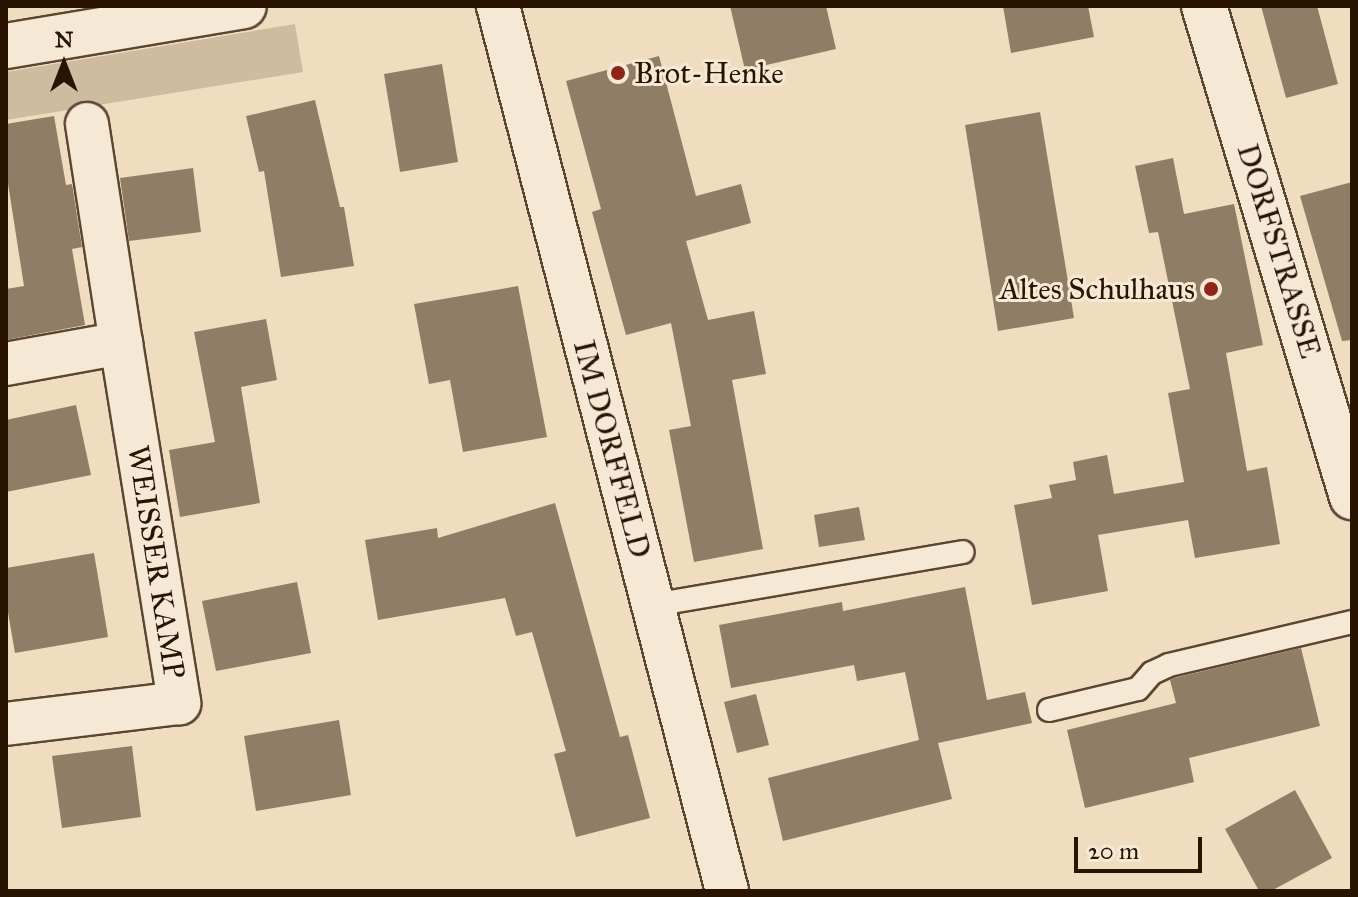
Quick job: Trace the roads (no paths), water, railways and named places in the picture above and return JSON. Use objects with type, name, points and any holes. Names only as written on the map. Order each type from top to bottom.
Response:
[{"type":"main road","points":[[6,46],[244,6]]},
{"type":"main road","name":"DORFSTRASSE","points":[[1204,6],[1352,497]]},
{"type":"street","name":"IM DORFFELD","points":[[498,6],[727,891]]},
{"type":"street","name":"WEISSER KAMP","points":[[6,724],[179,703],[87,124]]},
{"type":"street","points":[[6,364],[121,343]]},
{"type":"lane","points":[[653,605],[962,552]]},
{"type":"lane","points":[[1049,710],[1138,689],[1152,673],[1169,665],[1352,622]]},
{"type":"place","name":"Brot-Henke","points":[[618,73]]},
{"type":"place","name":"Altes Schulhaus","points":[[1211,289]]}]
